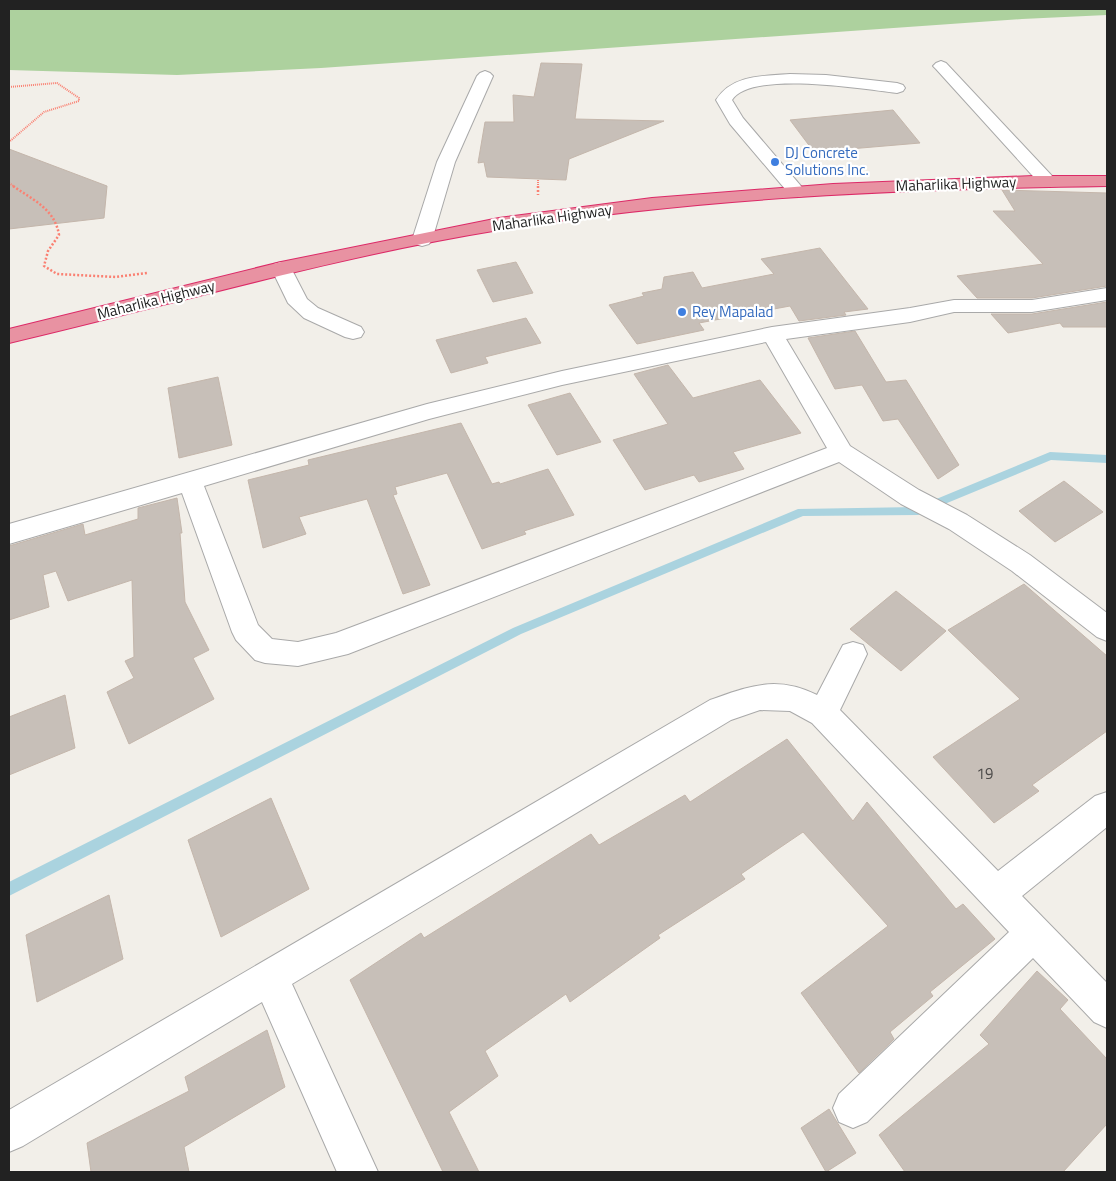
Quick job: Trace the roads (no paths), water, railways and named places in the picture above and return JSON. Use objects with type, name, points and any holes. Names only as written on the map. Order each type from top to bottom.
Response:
[{"type":"highway","name":"Maharlika Highway","points":[[9,336],[281,268],[499,224],[624,208],[797,192],[1048,181],[1107,181]]},
{"type":"street","points":[[941,66],[1048,181]]},
{"type":"street","points":[[422,240],[446,162],[485,76]]},
{"type":"street","points":[[797,192],[736,120],[724,100],[728,92],[752,82],[812,79],[897,88]]},
{"type":"street","points":[[281,268],[298,303],[311,313],[353,332]]},
{"type":"street","points":[[9,534],[427,412],[542,383],[772,334],[910,315],[954,306],[1032,306],[1107,294]]},
{"type":"street","points":[[772,334],[841,452],[910,497],[958,522],[1021,563],[1107,629]]},
{"type":"street","points":[[190,481],[246,632],[265,651],[298,654],[338,645],[841,452]]},
{"type":"street","points":[[823,713],[853,654]]},
{"type":"street","points":[[9,1132],[721,710],[760,697],[793,698],[823,713],[1107,1009]]},
{"type":"street","points":[[997,894],[1107,807]]},
{"type":"street","points":[[853,1108],[1034,932]]},
{"type":"street","points":[[270,978],[358,1172]]},
{"type":"waterway","points":[[9,889],[517,631],[802,512],[918,511],[1050,456],[1107,459]]},
{"type":"place","name":"DJ Concrete Solutions Inc.","points":[[775,162]]},
{"type":"place","name":"Rey Mapalad","points":[[682,312]]}]
